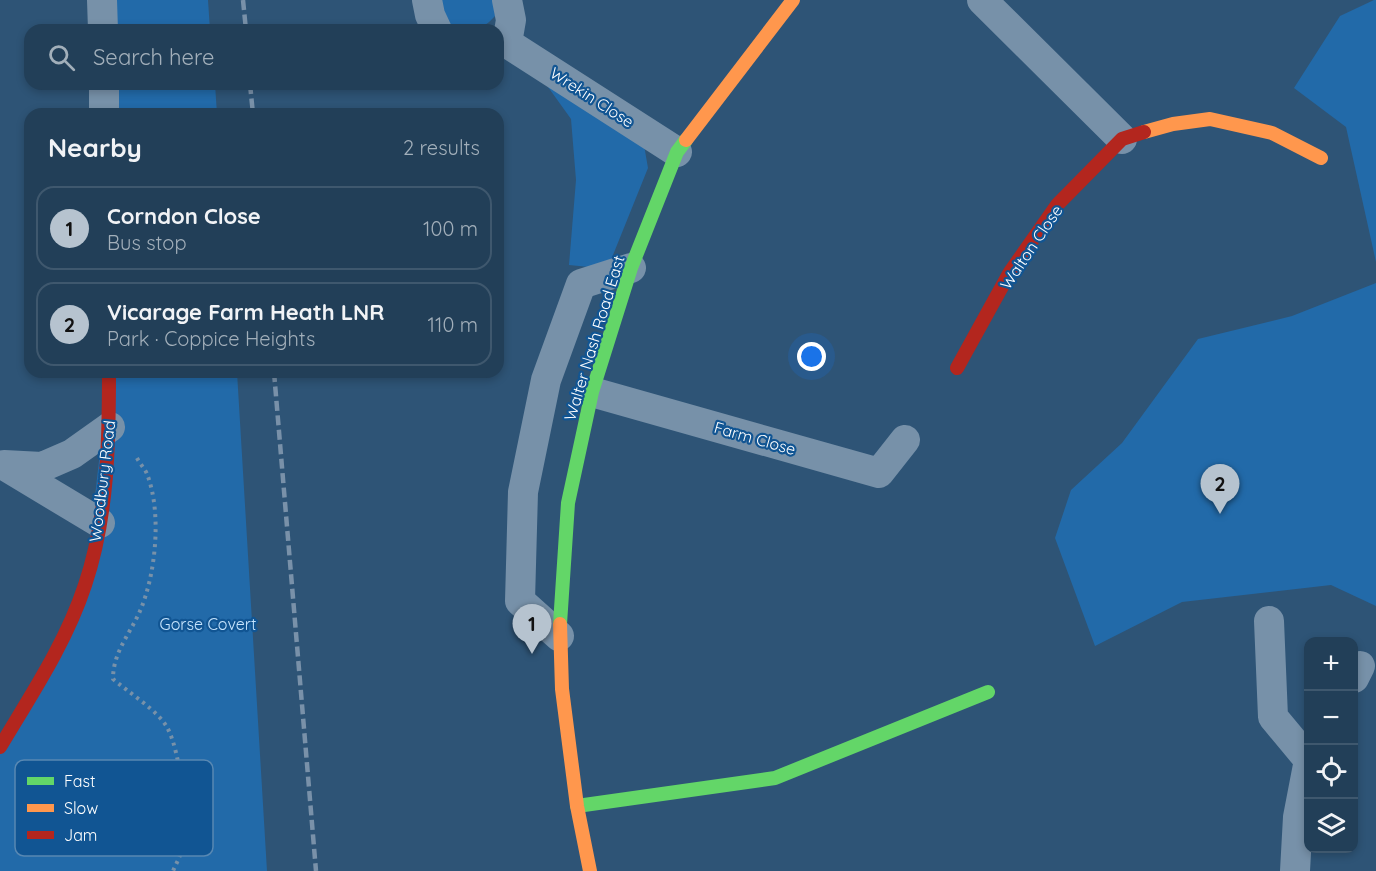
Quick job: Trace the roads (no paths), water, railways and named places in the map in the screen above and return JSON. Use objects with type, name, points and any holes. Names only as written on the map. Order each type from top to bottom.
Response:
[{"type":"street","points":[[102,0],[103,24]]},
{"type":"street","points":[[427,0],[434,24]]},
{"type":"street","name":"Wrekin Close","points":[[504,41],[511,20],[507,0]]},
{"type":"street","name":"Walter Nash Road East","points":[[590,871],[577,806],[562,689],[559,636],[568,503],[591,392],[631,268],[677,152],[792,0]]},
{"type":"street","points":[[982,0],[1122,139]]},
{"type":"street","name":"Wrekin Close","points":[[504,45],[677,152]]},
{"type":"street","points":[[104,90],[104,108]]},
{"type":"street","name":"Walton Close","points":[[957,368],[1010,273],[1057,205],[1122,139],[1173,124],[1210,119],[1272,132],[1321,158]]},
{"type":"street","points":[[559,636],[520,600],[523,492],[546,380],[581,284],[631,268]]},
{"type":"street","name":"Woodbury Road","points":[[0,747],[59,644],[85,585],[100,523],[110,427],[109,378]]},
{"type":"street","name":"Farm Close","points":[[591,392],[879,473],[905,440]]},
{"type":"street","points":[[2,464],[42,467],[72,453],[110,427]]},
{"type":"street","points":[[2,464],[100,523]]},
{"type":"street","points":[[1269,621],[1273,717],[1304,754]]},
{"type":"street","points":[[577,806],[775,778],[988,692]]},
{"type":"street","points":[[1295,871],[1298,817],[1304,786]]},
{"type":"railway","points":[[243,0],[245,24]]},
{"type":"railway","points":[[251,90],[252,108]]},
{"type":"railway","points":[[275,378],[316,871]]},
{"type":"place","name":"Vicarage Farm Heath LNR","points":[[1220,514]]},
{"type":"place","name":"Corndon Close","points":[[532,654]]},
{"type":"park label","name":"Gorse Covert","points":[[208,624]]}]
